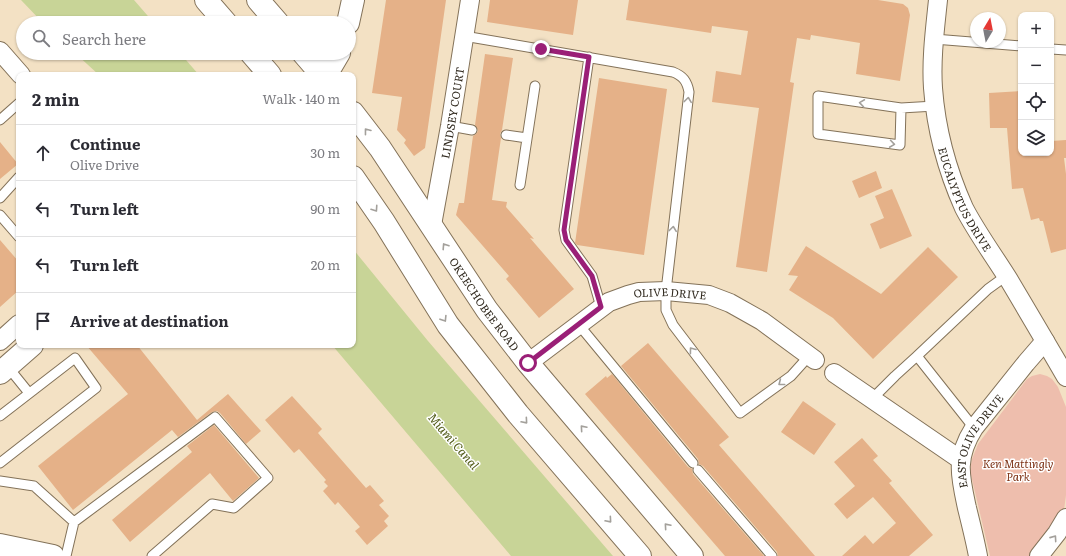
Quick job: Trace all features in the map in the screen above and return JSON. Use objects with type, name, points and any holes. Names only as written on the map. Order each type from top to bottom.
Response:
[{"type":"main road","points":[[206,0],[220,16]]},
{"type":"main road","points":[[258,0],[272,16]]},
{"type":"main road","points":[[349,16],[352,0]]},
{"type":"main road","points":[[257,60],[267,72]]},
{"type":"main road","points":[[310,60],[320,72]]},
{"type":"main road","points":[[328,72],[335,60]]},
{"type":"main road","name":"OKEECHOBEE ROAD","points":[[356,117],[380,148],[487,310],[528,363],[692,556]]},
{"type":"main road","points":[[356,181],[384,222],[448,325],[518,414],[640,556]]},
{"type":"main road","points":[[3,365],[28,348]]},
{"type":"main road","points":[[0,547],[53,556]]},
{"type":"street","name":"LINDSEY COURT","points":[[432,225],[450,126],[470,0]]},
{"type":"street","name":"EUCALYPTUS DRIVE","points":[[938,0],[932,62],[933,88],[944,154],[959,196],[975,227],[1066,377]]},
{"type":"street","points":[[0,51],[18,72]]},
{"type":"street","name":"OLIVE DRIVE","points":[[528,363],[609,302],[628,294],[666,291],[708,295],[730,303],[762,321],[812,358]]},
{"type":"street","points":[[0,341],[16,327]]},
{"type":"street","name":"EAST OLIVE DRIVE","points":[[978,556],[960,476],[961,460],[967,439],[974,428],[1045,341]]},
{"type":"street","points":[[834,373],[961,460]]},
{"type":"street","points":[[1039,556],[1057,533],[1066,518]]},
{"type":"lane","points":[[464,36],[673,72],[685,79],[689,92],[666,291],[666,310],[673,325],[740,413],[791,376],[812,358]]},
{"type":"lane","points":[[934,39],[1018,46]]},
{"type":"lane","points":[[1054,49],[1066,50]]},
{"type":"lane","points":[[589,57],[564,230],[566,240],[592,276],[601,307]]},
{"type":"lane","points":[[520,185],[535,86]]},
{"type":"lane","points":[[901,108],[900,146],[818,134],[818,96],[901,108],[935,106]]},
{"type":"lane","points":[[0,120],[16,106]]},
{"type":"lane","points":[[450,126],[472,130]]},
{"type":"lane","points":[[506,135],[527,138]]},
{"type":"lane","points":[[0,198],[16,180]]},
{"type":"lane","points":[[0,216],[16,234]]},
{"type":"lane","points":[[872,399],[988,289],[1006,276]]},
{"type":"lane","points":[[579,325],[695,466],[772,556]]},
{"type":"lane","points":[[917,356],[974,428]]},
{"type":"lane","points":[[0,416],[75,358],[96,388],[0,462]]},
{"type":"lane","points":[[3,365],[29,393]]},
{"type":"lane","points":[[66,556],[74,522],[214,417],[268,478],[234,508],[212,504],[152,556]]},
{"type":"lane","points":[[0,482],[34,486],[74,522]]},
{"type":"green space","name":"Ken Mattingly Park","points":[[1040,374],[1052,379],[1058,387],[1066,407],[1066,495],[1064,510],[1033,556],[990,556],[970,471],[972,459],[978,444],[1027,379]]},
{"type":"water","points":[[21,0],[134,0],[148,16],[36,16]]},
{"type":"water","points":[[83,60],[186,60],[196,72],[96,72]]},
{"type":"water","name":"Miami Canal","points":[[356,253],[428,341],[613,556],[511,556],[335,348],[356,348]]},
{"type":"building","points":[[386,0],[446,0],[425,148],[414,156],[404,143],[406,140],[397,130],[402,97],[372,93]]},
{"type":"building","points":[[490,0],[578,0],[573,35],[487,22]]},
{"type":"building","points":[[629,0],[878,0],[903,4],[908,8],[910,15],[900,81],[856,74],[860,43],[811,35],[810,40],[797,38],[790,82],[794,83],[767,272],[736,267],[759,108],[712,102],[716,71],[741,75],[748,31],[712,26],[711,33],[626,20]]},
{"type":"building","points":[[485,54],[513,58],[502,130],[500,134],[501,138],[492,200],[507,202],[506,207],[534,239],[530,238],[574,289],[539,318],[506,279],[509,276],[456,215],[459,203],[464,203],[473,136],[478,131],[475,125]]},
{"type":"building","points":[[599,78],[667,89],[644,255],[577,245],[575,243]]},
{"type":"building","points":[[1018,91],[1018,156],[1054,156],[1054,141],[1066,140],[1066,158],[1064,158],[1066,174],[1066,249],[1051,253],[1043,221],[1040,221],[1039,218],[1031,220],[1023,188],[1012,189],[1007,128],[990,128],[989,93]]},
{"type":"building","points":[[0,142],[16,162],[16,166],[0,179]]},
{"type":"building","points":[[876,171],[882,188],[859,198],[852,181]]},
{"type":"building","points":[[892,189],[912,236],[880,249],[870,224],[884,218],[875,196]]},
{"type":"building","points":[[0,240],[16,259],[16,293],[0,307]]},
{"type":"building","points":[[806,246],[881,294],[928,247],[958,277],[873,359],[833,318],[789,290],[798,276],[788,275]]},
{"type":"building","points":[[648,343],[729,437],[719,445],[815,556],[778,556],[777,552],[703,466],[699,464],[698,459],[621,366]]},
{"type":"building","points":[[89,348],[139,348],[197,420],[228,394],[261,431],[246,444],[220,413],[217,411],[212,412],[178,437],[172,430],[73,510],[38,466],[128,394]]},
{"type":"building","points":[[612,374],[688,467],[692,469],[693,474],[764,556],[725,556],[585,394],[606,376],[607,378]]},
{"type":"building","points":[[292,396],[322,429],[318,433],[366,488],[370,485],[384,501],[379,505],[389,516],[384,521],[388,526],[367,545],[355,531],[360,527],[338,502],[335,505],[323,491],[328,486],[324,482],[326,480],[299,449],[294,453],[265,420]]},
{"type":"building","points":[[803,401],[836,424],[814,455],[781,432]]},
{"type":"building","points":[[214,425],[259,478],[233,501],[210,473],[130,542],[112,520],[192,452],[187,446]]},
{"type":"building","points":[[862,438],[878,456],[873,460],[892,481],[889,483],[933,535],[909,556],[842,556],[865,535],[873,544],[896,523],[873,497],[847,519],[834,504],[855,486],[834,462]]},
{"type":"route","points":[[528,363],[601,307],[592,276],[566,240],[564,230],[589,57],[541,49]]}]
